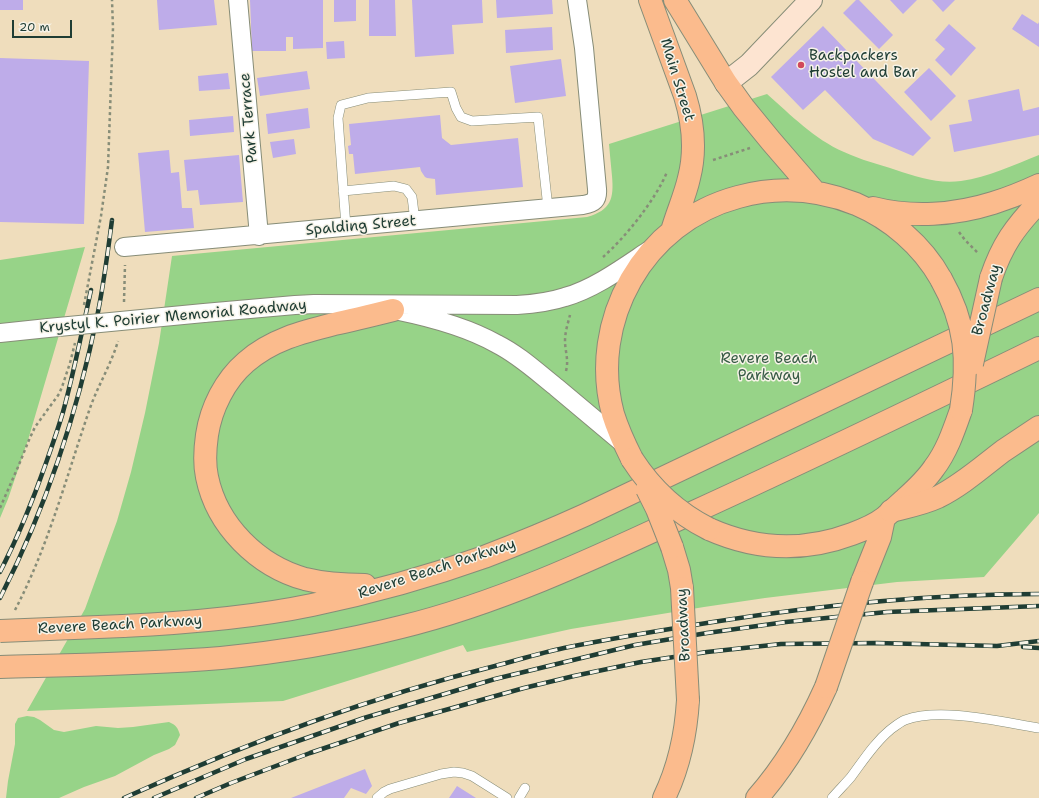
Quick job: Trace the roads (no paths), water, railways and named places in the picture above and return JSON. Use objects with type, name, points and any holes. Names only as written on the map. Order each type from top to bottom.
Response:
[{"type":"main road","name":"Main Street","points":[[650,0],[685,96],[693,134],[693,154],[690,178],[672,231]]},
{"type":"main road","name":"Main Street","points":[[675,0],[726,83],[750,117],[815,192]]},
{"type":"main road","points":[[726,83],[749,65],[811,0]]},
{"type":"main road","points":[[1039,185],[1009,198],[979,207],[933,214],[890,212],[815,192],[791,190],[776,190],[748,194],[717,204],[691,217],[672,231],[656,246],[643,262],[629,283],[614,319],[610,335],[607,367],[608,387],[613,414],[628,451],[649,483],[681,513],[709,529],[749,543],[793,546],[820,543],[843,538],[888,515],[921,504],[951,490],[1039,427]]},
{"type":"main road","points":[[756,798],[775,776],[813,716],[826,687],[862,582],[888,515],[926,479],[935,468],[950,440],[961,410],[965,381],[964,348],[962,334],[950,294],[926,257],[906,236],[882,217],[846,200]]},
{"type":"main road","name":"Broadway","points":[[961,410],[991,278],[997,261],[1009,238],[1039,202]]},
{"type":"main road","name":"Revere Beach Parkway","points":[[6,623],[123,626],[204,621],[276,612],[312,605],[416,579],[498,551],[552,530],[1039,299]]},
{"type":"main road","points":[[393,310],[296,334],[275,342],[245,362],[223,390],[213,411],[206,444],[206,466],[207,477],[214,500],[225,520],[252,551],[276,567],[304,578],[331,584],[369,585],[416,579]]},
{"type":"main road","points":[[0,667],[221,658],[294,649],[330,643],[402,627],[472,606],[574,567],[660,528],[1039,348]]},
{"type":"main road","name":"Broadway","points":[[628,451],[658,509],[679,570],[682,588],[688,700],[686,724],[675,772],[664,798]]},
{"type":"street","name":"Park Terrace","points":[[238,0],[259,236]]},
{"type":"street","name":"Spalding Street","points":[[124,248],[548,208],[592,202],[596,198],[597,188],[585,56],[577,0]]},
{"type":"street","name":"Krystyl K. Poirier Memorial Roadway","points":[[0,333],[294,305],[517,305],[548,302],[567,297],[594,285],[656,246]]},
{"type":"street","name":"Krystyl K. Poirier Memorial Roadway","points":[[347,304],[393,310],[416,315],[479,334],[498,344],[542,376],[628,451]]},
{"type":"lane","points":[[346,227],[338,118],[341,105],[368,98],[451,92],[456,108],[461,117],[472,121],[538,117],[548,208]]},
{"type":"lane","points":[[343,191],[394,186],[406,189],[412,197],[415,221]]},
{"type":"lane","points":[[832,798],[850,779],[875,745],[890,730],[904,720],[920,716],[943,715],[973,717],[1039,728]]},
{"type":"lane","points":[[377,798],[390,789],[441,774],[454,772],[472,776],[507,798]]},
{"type":"lane","points":[[519,798],[525,788]]},
{"type":"railway","points":[[0,598],[17,564],[46,494],[59,458],[81,386],[98,312],[112,220]]},
{"type":"railway","points":[[0,572],[30,505],[59,425],[71,382],[91,290]]},
{"type":"railway","points":[[124,798],[215,759],[306,724],[447,679],[555,650],[619,637],[794,610],[916,598],[1039,594]]},
{"type":"railway","points":[[154,798],[246,759],[364,718],[495,679],[635,645],[786,622],[887,612],[1039,606]]},
{"type":"railway","points":[[196,798],[310,753],[399,723],[524,688],[641,662],[707,652],[781,644],[877,643],[997,646],[1039,641]]},
{"type":"railway","points":[[1023,647],[1039,648]]},
{"type":"place","name":"Backpackers Hostel and Bar","points":[[801,65]]}]
